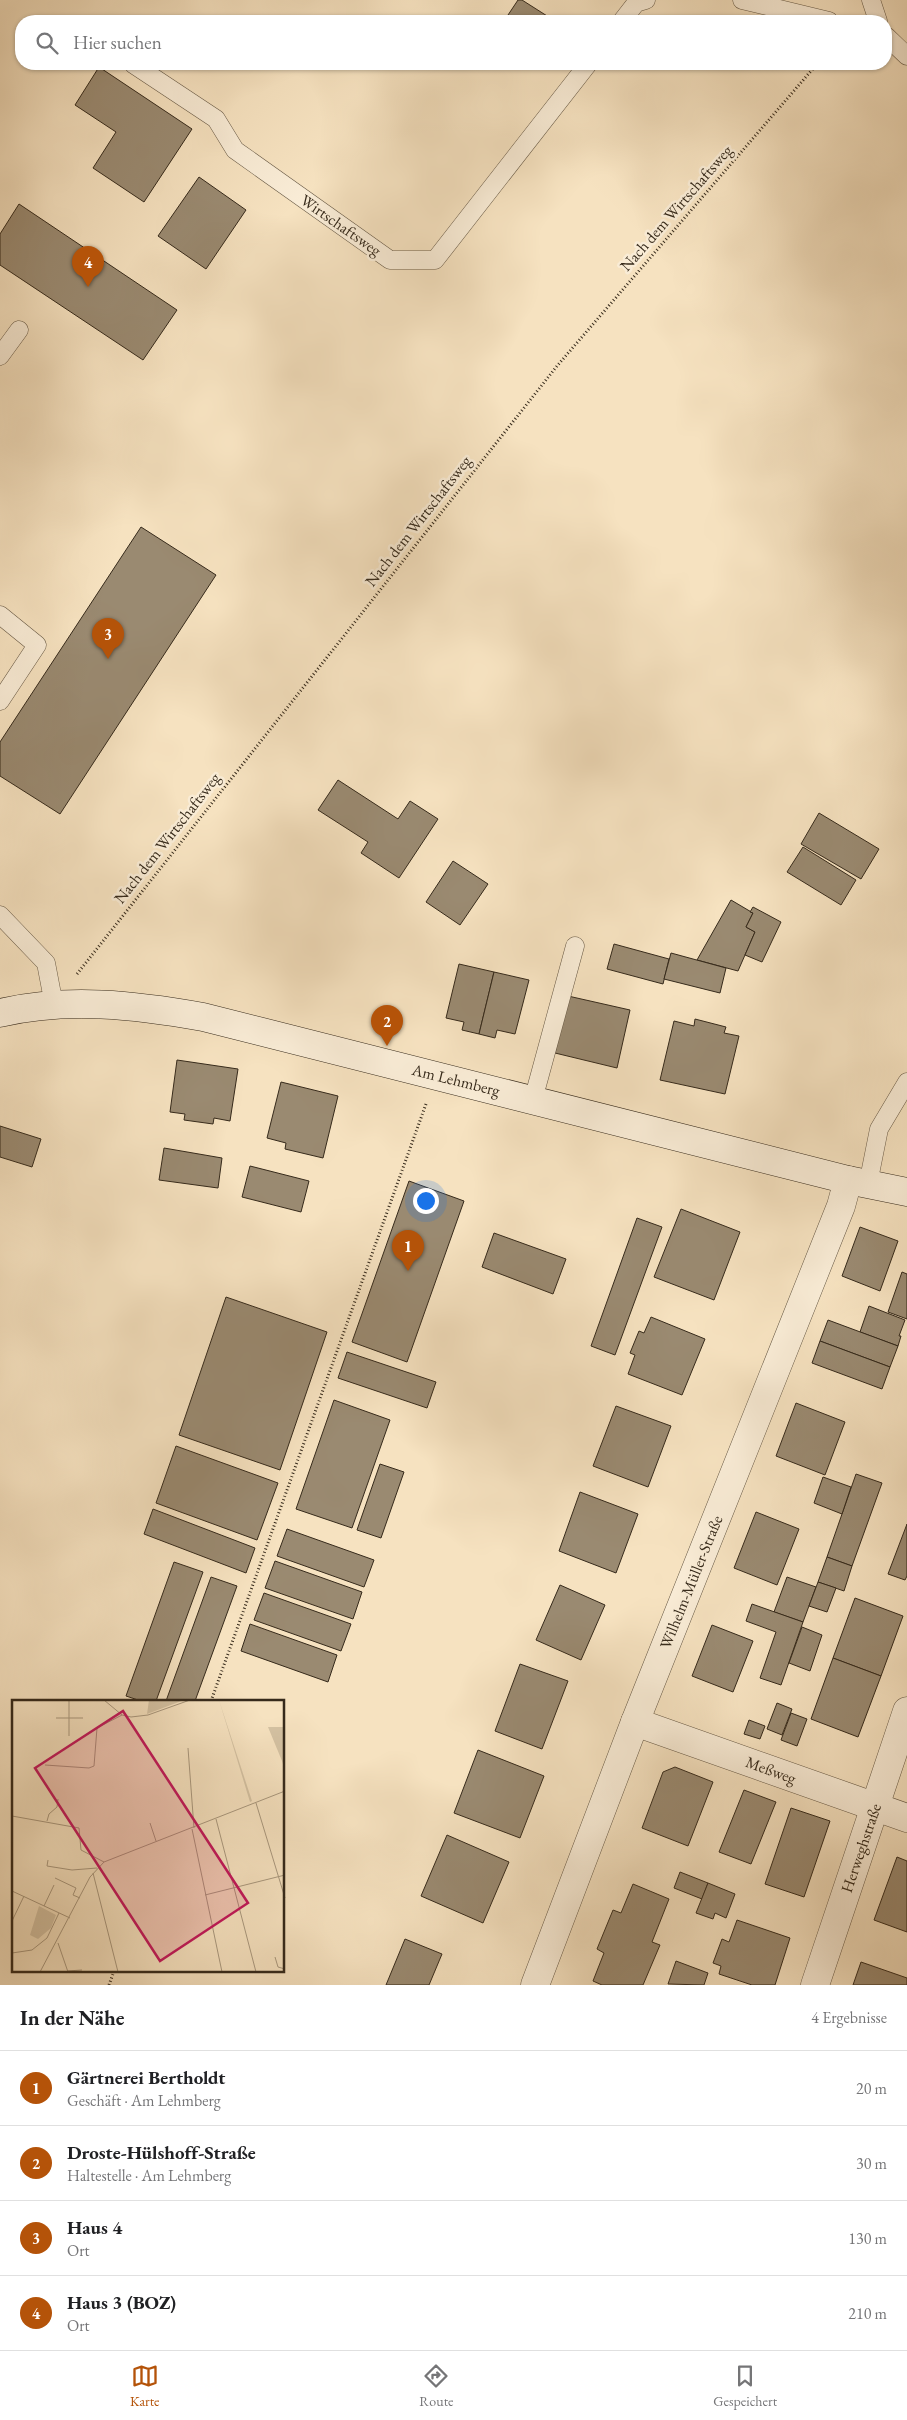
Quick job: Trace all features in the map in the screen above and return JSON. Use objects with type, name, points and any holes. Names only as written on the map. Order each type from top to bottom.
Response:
[{"type":"street","name":"Am Lehmberg","points":[[0,1013],[54,1005],[100,1004],[134,1006],[203,1016],[858,1182],[907,1192]]},
{"type":"street","name":"Wilhelm-Müller-Straße","points":[[535,1985],[635,1722],[841,1206],[858,1182]]},
{"type":"street","name":"Herweghstraße","points":[[815,1985],[907,1711]]},
{"type":"street","name":"Meßweg","points":[[635,1722],[907,1818]]},
{"type":"lane","points":[[627,15],[636,3],[646,0]]},
{"type":"lane","points":[[742,0],[804,15]]},
{"type":"lane","points":[[871,0],[876,15]]},
{"type":"lane","points":[[892,42],[907,56]]},
{"type":"lane","name":"Wirtschaftsweg","points":[[142,70],[216,119],[235,150],[390,260],[435,260],[583,70]]},
{"type":"lane","points":[[0,356],[19,330]]},
{"type":"lane","points":[[0,615],[37,645],[0,701]]},
{"type":"lane","points":[[0,915],[46,963],[54,1005]]},
{"type":"lane","points":[[533,1100],[575,946]]},
{"type":"lane","points":[[858,1182],[879,1129],[907,1082]]},
{"type":"path","name":"Nach dem Wirtschaftsweg","points":[[54,1005],[94,951],[557,366],[812,70]]},
{"type":"path","points":[[211,1700],[436,1075]]},
{"type":"path","points":[[109,1985],[114,1972]]},
{"type":"building","points":[[518,0],[522,0],[546,15],[508,15]]},
{"type":"building","points":[[97,70],[104,70],[192,129],[144,202],[93,168],[116,132],[75,105]]},
{"type":"building","points":[[199,177],[246,210],[206,269],[158,236]]},
{"type":"building","points":[[19,204],[177,310],[143,360],[0,265],[0,234]]},
{"type":"building","points":[[141,527],[216,575],[60,814],[0,776],[0,742]]},
{"type":"building","points":[[338,780],[398,819],[410,801],[438,819],[399,878],[361,853],[368,842],[318,810]]},
{"type":"building","points":[[819,813],[879,849],[861,879],[801,844]]},
{"type":"building","points":[[803,847],[856,880],[841,905],[787,872]]},
{"type":"building","points":[[453,861],[488,884],[460,925],[426,902]]},
{"type":"building","points":[[731,900],[753,913],[746,927],[755,932],[738,971],[697,960]]},
{"type":"building","points":[[753,907],[781,922],[762,962],[745,955],[755,932],[746,927],[753,913],[750,912]]},
{"type":"building","points":[[614,944],[669,959],[663,984],[607,969]]},
{"type":"building","points":[[671,953],[726,968],[720,993],[664,979]]},
{"type":"building","points":[[459,964],[494,972],[479,1034],[462,1030],[464,1022],[446,1018]]},
{"type":"building","points":[[494,972],[529,980],[515,1034],[497,1030],[495,1038],[479,1034]]},
{"type":"building","points":[[568,996],[630,1010],[617,1068],[555,1053]]},
{"type":"building","points":[[695,1019],[726,1027],[724,1033],[739,1036],[725,1094],[660,1080],[674,1021],[694,1026]]},
{"type":"building","points":[[177,1060],[238,1069],[230,1121],[214,1118],[213,1124],[184,1120],[185,1114],[170,1112]]},
{"type":"building","points":[[281,1082],[338,1096],[323,1158],[285,1149],[286,1143],[267,1138]]},
{"type":"building","points":[[0,1126],[41,1139],[32,1167],[0,1157]]},
{"type":"building","points":[[164,1148],[222,1158],[218,1188],[159,1180]]},
{"type":"building","points":[[250,1166],[309,1181],[301,1212],[242,1197]]},
{"type":"building","points":[[409,1181],[464,1201],[407,1362],[352,1342]]},
{"type":"building","points":[[681,1209],[740,1232],[714,1300],[654,1277]]},
{"type":"building","points":[[637,1218],[662,1227],[615,1355],[591,1346]]},
{"type":"building","points":[[860,1227],[898,1241],[880,1291],[842,1276]]},
{"type":"building","points":[[494,1233],[566,1259],[553,1294],[482,1267]]},
{"type":"building","points":[[902,1272],[907,1274],[907,1319],[888,1312]]},
{"type":"building","points":[[226,1297],[327,1332],[280,1470],[179,1435]]},
{"type":"building","points":[[869,1306],[905,1320],[899,1336],[901,1336],[898,1346],[860,1332]]},
{"type":"building","points":[[651,1317],[705,1339],[682,1395],[628,1374],[635,1355],[630,1353],[639,1331],[644,1333]]},
{"type":"building","points":[[828,1320],[898,1346],[890,1367],[820,1341]]},
{"type":"building","points":[[820,1341],[890,1367],[882,1389],[812,1363]]},
{"type":"building","points":[[347,1352],[436,1382],[427,1408],[338,1378]]},
{"type":"building","points":[[334,1400],[390,1420],[352,1528],[296,1509]]},
{"type":"building","points":[[796,1403],[845,1422],[825,1475],[776,1456]]},
{"type":"building","points":[[616,1406],[671,1426],[648,1487],[593,1466]]},
{"type":"building","points":[[176,1446],[278,1483],[257,1540],[156,1503]]},
{"type":"building","points":[[380,1464],[404,1472],[381,1538],[357,1530]]},
{"type":"building","points":[[856,1474],[882,1483],[852,1566],[827,1557]]},
{"type":"building","points":[[823,1477],[851,1487],[842,1514],[814,1503]]},
{"type":"building","points":[[580,1492],[638,1514],[616,1573],[559,1551]]},
{"type":"building","points":[[153,1509],[255,1548],[246,1573],[144,1534]]},
{"type":"building","points":[[756,1512],[799,1529],[777,1585],[734,1568]]},
{"type":"building","points":[[907,1524],[907,1576],[905,1580],[888,1574]]},
{"type":"building","points":[[287,1529],[374,1560],[364,1587],[277,1556]]},
{"type":"building","points":[[827,1557],[852,1566],[844,1591],[818,1582]]},
{"type":"building","points":[[275,1561],[362,1592],[353,1619],[265,1588]]},
{"type":"building","points":[[174,1562],[203,1572],[156,1700],[138,1700],[126,1696]]},
{"type":"building","points":[[211,1577],[237,1586],[195,1700],[166,1700]]},
{"type":"building","points":[[787,1577],[816,1587],[803,1622],[774,1612]]},
{"type":"building","points":[[818,1582],[836,1588],[827,1612],[809,1606]]},
{"type":"building","points":[[560,1585],[605,1605],[581,1660],[536,1640]]},
{"type":"building","points":[[264,1593],[351,1624],[341,1651],[254,1620]]},
{"type":"building","points":[[855,1598],[903,1616],[881,1676],[833,1658]]},
{"type":"building","points":[[752,1604],[803,1622],[781,1685],[760,1678],[776,1632],[746,1621]]},
{"type":"building","points":[[250,1624],[337,1655],[328,1682],[241,1651]]},
{"type":"building","points":[[712,1625],[753,1641],[733,1692],[692,1676]]},
{"type":"building","points":[[802,1627],[822,1635],[810,1671],[789,1663]]},
{"type":"building","points":[[833,1658],[881,1676],[858,1737],[811,1719]]},
{"type":"building","points":[[520,1664],[568,1681],[542,1749],[495,1731]]},
{"type":"building","points":[[777,1703],[792,1709],[782,1735],[767,1729]]},
{"type":"building","points":[[791,1713],[807,1719],[797,1746],[781,1740]]},
{"type":"building","points":[[749,1720],[765,1726],[760,1739],[744,1734]]},
{"type":"building","points":[[478,1750],[544,1776],[520,1838],[454,1813]]},
{"type":"building","points":[[675,1767],[713,1782],[688,1846],[642,1828],[663,1772]]},
{"type":"building","points":[[744,1790],[776,1802],[751,1864],[719,1852]]},
{"type":"building","points":[[791,1808],[830,1821],[804,1897],[765,1884]]},
{"type":"building","points":[[447,1835],[509,1862],[483,1923],[421,1896]]},
{"type":"building","points":[[897,1857],[907,1861],[907,1932],[874,1920]]},
{"type":"building","points":[[680,1872],[708,1883],[702,1899],[674,1888]]},
{"type":"building","points":[[708,1883],[735,1894],[726,1918],[715,1913],[713,1919],[696,1913]]},
{"type":"building","points":[[633,1884],[669,1899],[652,1942],[660,1945],[643,1985],[602,1985],[593,1981],[604,1953],[597,1949],[613,1910],[621,1913]]},
{"type":"building","points":[[737,1920],[790,1938],[775,1985],[752,1985],[719,1974],[721,1966],[713,1963],[722,1939],[729,1942]]},
{"type":"building","points":[[405,1939],[442,1954],[429,1985],[386,1985]]},
{"type":"building","points":[[676,1961],[708,1973],[704,1985],[668,1984]]},
{"type":"building","points":[[861,1962],[907,1978],[907,1985],[853,1985]]},
{"type":"place","name":"Haus 3 (BOZ)","points":[[88,287]]},
{"type":"place","name":"Haus 4","points":[[108,659]]},
{"type":"place","name":"Droste-Hülshoff-Straße","points":[[387,1046]]},
{"type":"place","name":"Gärtnerei Bertholdt","points":[[408,1271]]}]
